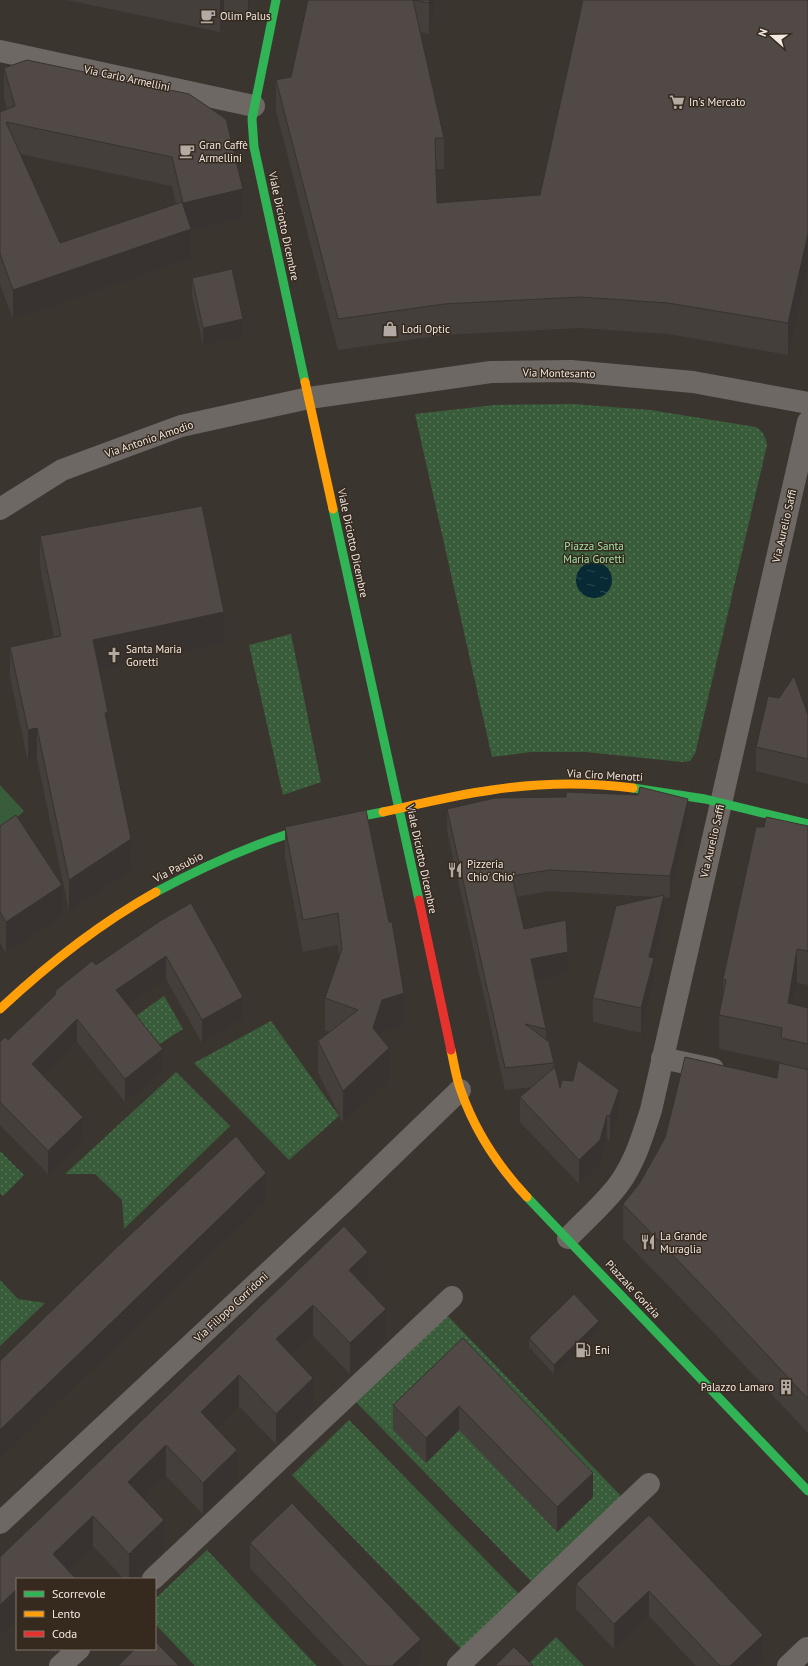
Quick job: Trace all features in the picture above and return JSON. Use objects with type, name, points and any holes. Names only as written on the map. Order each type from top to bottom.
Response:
[{"type":"main road","name":"Viale Diciotto Dicembre","points":[[276,0],[254,106],[252,132],[254,148],[460,1090]]},
{"type":"main road","name":"Via Ciro Menotti","points":[[399,809],[510,787],[570,784],[636,788],[673,793],[808,824]]},
{"type":"main road","name":"Via Pasubio","points":[[0,1009],[20,989],[68,950],[144,899],[184,876],[239,853],[306,829],[399,809]]},
{"type":"main road","name":"Piazzale Gorizia","points":[[460,1090],[475,1126],[493,1156],[514,1183],[808,1491]]},
{"type":"street","name":"Via Carlo Armellini","points":[[0,51],[254,106]]},
{"type":"street","name":"Via Montesanto","points":[[309,398],[492,372],[571,371],[693,382],[808,403]]},
{"type":"street","name":"Via Antonio Amodio","points":[[0,509],[62,470],[181,426],[309,398]]},
{"type":"street","name":"Via Aurelio Saffi","points":[[568,1238],[619,1183],[643,1134],[651,1110],[808,422]]},
{"type":"street","points":[[662,1058],[731,1074]]},
{"type":"street","name":"Via Filippo Corridoni","points":[[0,1523],[349,1197],[460,1090]]},
{"type":"street","points":[[154,1578],[452,1297]]},
{"type":"street","points":[[458,1666],[649,1484]]},
{"type":"street","points":[[788,1666],[807,1648]]},
{"type":"street","points":[[60,1666],[78,1650]]},
{"type":"green space","name":"Piazza Santa Maria Goretti","points":[[573,404],[650,410],[756,427],[764,435],[766,440],[767,445],[695,754],[690,761],[682,762],[586,752],[531,752],[492,757],[415,414],[495,405]]},
{"type":"green space","points":[[291,634],[321,782],[283,795],[249,645]]},
{"type":"green space","points":[[0,785],[24,811],[0,833]]},
{"type":"green space","points":[[164,996],[183,1029],[158,1045],[136,1016]]},
{"type":"green space","points":[[271,1021],[339,1116],[289,1160],[194,1063]]},
{"type":"green space","points":[[176,1072],[230,1126],[124,1229],[122,1200],[95,1174],[65,1174]]},
{"type":"green space","points":[[0,1151],[24,1175],[3,1196],[0,1193]]},
{"type":"green space","points":[[0,1280],[18,1299],[45,1303],[0,1346]]},
{"type":"green space","points":[[444,1312],[623,1498],[534,1584],[354,1400]]},
{"type":"green space","points":[[349,1420],[520,1595],[463,1651],[292,1475]]},
{"type":"green space","points":[[207,1550],[317,1666],[195,1666],[156,1625],[156,1598]]},
{"type":"green space","points":[[556,1637],[584,1666],[526,1666]]},
{"type":"water","points":[[598,562],[607,567],[611,573],[611,587],[607,593],[598,598],[590,598],[581,593],[577,587],[576,576],[581,567],[587,563]]},
{"type":"building","points":[[308,0],[413,0],[444,138],[435,138],[437,203],[540,195],[583,0],[808,0],[808,234],[788,323],[668,303],[580,297],[444,304],[338,319],[276,80],[291,77]]},
{"type":"building","points":[[414,0],[429,0],[429,3]]},
{"type":"building","points":[[27,60],[189,94],[226,119],[243,189],[183,203],[172,157],[6,122],[60,243],[182,202],[191,229],[13,290],[0,254],[0,112],[15,106],[4,68]]},
{"type":"building","points":[[232,269],[243,319],[203,328],[192,278]]},
{"type":"building","points":[[202,506],[224,612],[93,640],[108,712],[105,713],[131,839],[69,880],[37,728],[28,730],[10,647],[61,636],[40,536]]},
{"type":"building","points":[[794,676],[808,715],[808,759],[756,747],[768,696],[779,698]]},
{"type":"building","points":[[640,787],[688,799],[670,876],[549,870],[512,876],[524,929],[566,920],[568,952],[531,959],[546,1029],[525,1024],[549,1042],[554,1063],[505,1068],[447,809],[495,798],[566,797],[566,792],[638,795]]},
{"type":"building","points":[[366,810],[389,922],[392,922],[404,993],[382,1000],[373,1028],[389,1048],[343,1091],[318,1041],[358,1010],[325,998],[342,949],[338,913],[303,920],[285,827]]},
{"type":"building","points":[[16,815],[62,885],[6,922],[0,912],[0,826]]},
{"type":"building","points":[[766,817],[808,826],[808,951],[797,949],[788,1003],[808,1008],[808,1044],[781,1038],[782,1028],[719,1015],[726,980],[723,979],[756,827],[764,827]]},
{"type":"building","points":[[664,895],[649,957],[654,958],[641,1008],[593,998],[616,906]]},
{"type":"building","points":[[191,903],[243,997],[202,1020],[166,956],[116,990],[163,1049],[125,1079],[77,1019],[32,1064],[83,1117],[48,1151],[0,1102],[0,1042],[5,1037],[8,1040],[56,994],[55,991],[92,961],[96,965],[160,921]]},
{"type":"building","points":[[685,1057],[777,1078],[779,1063],[808,1069],[808,1399],[716,1300],[623,1204],[639,1184],[665,1138]]},
{"type":"building","points":[[578,1060],[619,1090],[610,1116],[607,1115],[600,1140],[579,1160],[520,1097],[555,1067],[560,1088],[562,1080],[573,1081]]},
{"type":"building","points":[[236,1136],[266,1173],[0,1430],[0,1361],[115,1249]]},
{"type":"building","points":[[344,1226],[368,1252],[349,1270],[386,1309],[350,1343],[313,1305],[276,1339],[313,1378],[276,1414],[239,1375],[201,1412],[237,1450],[203,1483],[166,1445],[128,1482],[164,1520],[129,1554],[93,1516],[53,1554],[75,1578],[16,1578],[16,1590],[0,1605],[0,1557]]},
{"type":"building","points":[[574,1294],[599,1321],[554,1365],[529,1338]]},
{"type":"building","points":[[463,1338],[593,1473],[557,1507],[459,1406],[426,1438],[393,1405]]},
{"type":"building","points":[[292,1503],[421,1639],[392,1666],[367,1666],[250,1543]]},
{"type":"building","points":[[649,1515],[763,1635],[730,1666],[720,1666],[649,1591],[614,1624],[576,1584]]},
{"type":"building","points":[[156,1642],[179,1666],[118,1666],[134,1650],[156,1650]]},
{"type":"building","points":[[514,1647],[533,1666],[495,1666]]},
{"type":"traffic: fast","points":[[276,0],[252,119],[254,147],[305,382]]},
{"type":"traffic: fast","points":[[333,509],[419,900]]},
{"type":"traffic: fast","points":[[633,788],[705,799],[808,824]]},
{"type":"traffic: fast","points":[[156,892],[222,860],[273,839],[314,827],[383,812]]},
{"type":"traffic: fast","points":[[527,1197],[808,1491]]},
{"type":"traffic: slow","points":[[305,382],[333,509]]},
{"type":"traffic: slow","points":[[383,812],[464,794],[527,786],[580,784],[633,788]]},
{"type":"traffic: slow","points":[[0,1009],[55,961],[94,931],[114,917],[156,892]]},
{"type":"traffic: slow","points":[[451,1050],[459,1086],[480,1134],[506,1173],[527,1197]]},
{"type":"traffic: jam","points":[[419,900],[451,1050]]},
{"type":"place","name":"Olim Palus","points":[[208,16]]},
{"type":"place","name":"In's Mercato","points":[[677,102]]},
{"type":"place","name":"Gran Caffè Armellini","points":[[187,151]]},
{"type":"place","name":"Lodi Optic","points":[[390,329]]},
{"type":"place","name":"Santa Maria Goretti","points":[[114,655]]},
{"type":"place","name":"Pizzeria Chio' Chio'","points":[[455,870]]},
{"type":"place","name":"La Grande Muraglia","points":[[648,1242]]},
{"type":"place","name":"Eni","points":[[583,1350]]},
{"type":"place","name":"Palazzo Lamaro","points":[[786,1387]]}]
